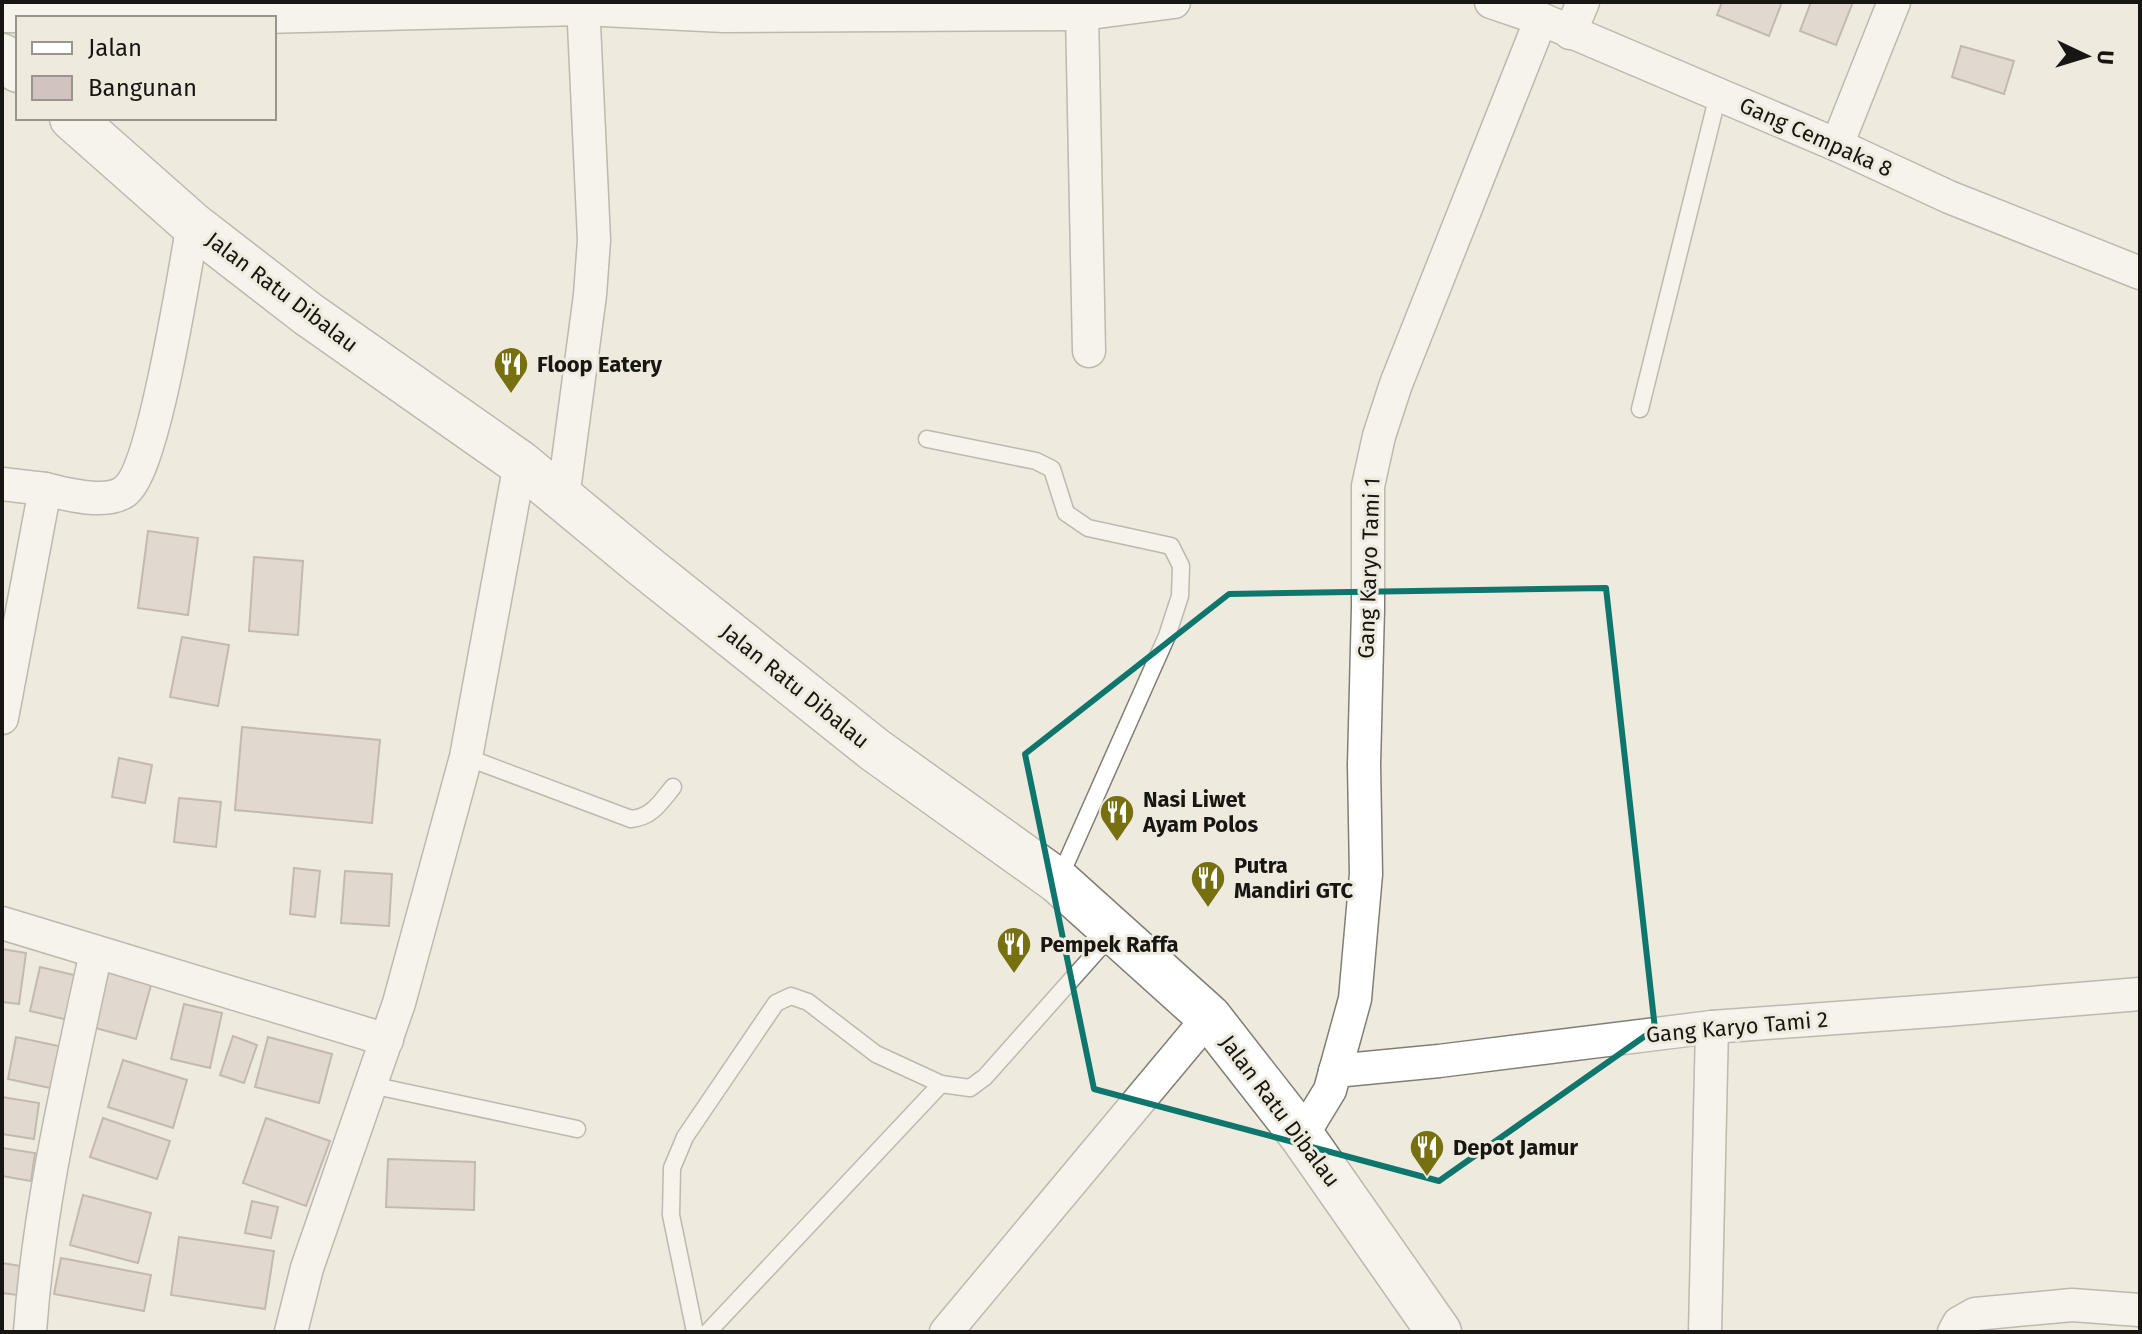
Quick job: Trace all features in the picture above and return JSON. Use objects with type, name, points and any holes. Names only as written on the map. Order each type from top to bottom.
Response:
[{"type":"main road","name":"Jalan Ratu Dibalau","points":[[74,120],[193,225],[308,314],[520,463],[875,750],[1058,881],[1209,1017],[1302,1136],[1439,1332]]},
{"type":"street","points":[[276,16],[582,5],[724,16],[1082,14],[1174,2]]},
{"type":"street","name":"Gang Cempaka 8","points":[[1491,2],[1556,26],[1837,145],[1949,197],[2140,273]]},
{"type":"street","name":"Gang Karyo Tami 1","points":[[1302,1136],[1330,1090],[1355,999],[1366,874],[1364,765],[1368,486],[1379,436],[1396,384],[1556,26],[1583,2]]},
{"type":"street","points":[[1837,145],[1894,2]]},
{"type":"street","points":[[563,498],[590,295],[594,240],[582,5]]},
{"type":"street","points":[[1082,14],[1089,351]]},
{"type":"street","points":[[2,484],[77,496],[106,497],[127,490],[143,461],[168,366],[193,225]]},
{"type":"street","points":[[291,1332],[307,1268],[399,1003],[466,757],[520,463]]},
{"type":"street","points":[[2,718],[45,489]]},
{"type":"street","points":[[2,923],[387,1040]]},
{"type":"street","points":[[30,1332],[42,1219],[96,952]]},
{"type":"street","name":"Gang Karyo Tami 2","points":[[1335,1071],[1712,1027],[2140,994]]},
{"type":"street","points":[[946,1332],[1209,1017]]},
{"type":"street","points":[[1705,1332],[1712,1027]]},
{"type":"street","points":[[1954,1332],[1959,1323],[1975,1314],[2072,1305],[2140,1309],[2132,1332]]},
{"type":"lane","points":[[1640,409],[1718,95]]},
{"type":"lane","points":[[927,439],[1036,461],[1052,469],[1066,513],[1088,528],[1171,546],[1181,566],[1180,596],[1167,636],[1058,881]]},
{"type":"lane","points":[[466,757],[631,819],[652,813],[673,787]]},
{"type":"lane","points":[[695,1332],[671,1215],[672,1168],[685,1137],[776,1003],[791,996],[808,1002],[876,1054],[941,1084],[970,1088],[985,1077],[1114,932]]},
{"type":"lane","points":[[708,1332],[941,1084]]},
{"type":"lane","points":[[371,1085],[577,1129]]},
{"type":"highlighted area","points":[[1606,588],[1655,1029],[1439,1181],[1094,1089],[1025,754],[1229,594]]},
{"type":"building","points":[[1722,2],[1782,2],[1769,36],[1717,15]]},
{"type":"building","points":[[1811,2],[1853,2],[1836,45],[1800,31]]},
{"type":"building","points":[[1961,46],[2014,61],[2004,94],[1952,77]]},
{"type":"building","points":[[148,531],[198,538],[188,615],[138,608]]},
{"type":"building","points":[[254,557],[303,561],[298,635],[249,631]]},
{"type":"building","points":[[182,637],[229,645],[218,706],[170,697]]},
{"type":"building","points":[[242,727],[380,740],[372,823],[235,810]]},
{"type":"building","points":[[119,758],[152,765],[145,803],[112,797]]},
{"type":"building","points":[[179,798],[221,802],[216,847],[174,842]]},
{"type":"building","points":[[294,868],[320,871],[315,917],[290,914]]},
{"type":"building","points":[[345,871],[392,874],[389,926],[341,923]]},
{"type":"building","points":[[2,949],[26,953],[19,1004],[2,1002]]},
{"type":"building","points":[[109,965],[153,978],[136,1039],[92,1027]]},
{"type":"building","points":[[40,967],[78,976],[68,1020],[30,1011]]},
{"type":"building","points":[[184,1004],[222,1013],[210,1068],[171,1059]]},
{"type":"building","points":[[233,1036],[257,1045],[244,1083],[220,1075]]},
{"type":"building","points":[[16,1037],[63,1047],[55,1089],[8,1079]]},
{"type":"building","points":[[268,1037],[332,1054],[319,1103],[255,1087]]},
{"type":"building","points":[[123,1060],[187,1080],[173,1128],[108,1107]]},
{"type":"building","points":[[2,1097],[39,1103],[34,1139],[2,1134]]},
{"type":"building","points":[[103,1118],[170,1141],[157,1179],[90,1157]]},
{"type":"building","points":[[266,1118],[330,1141],[306,1206],[243,1183]]},
{"type":"building","points":[[2,1148],[35,1153],[31,1181],[2,1176]]},
{"type":"building","points":[[388,1159],[475,1162],[474,1210],[386,1207]]},
{"type":"building","points":[[83,1195],[151,1213],[138,1263],[70,1245]]},
{"type":"building","points":[[252,1201],[278,1207],[271,1238],[245,1233]]},
{"type":"building","points":[[179,1237],[274,1251],[265,1309],[171,1295]]},
{"type":"building","points":[[61,1258],[151,1275],[144,1311],[54,1294]]},
{"type":"building","points":[[2,1263],[21,1266],[17,1295],[2,1293]]},
{"type":"place","name":"Floop Eatery","points":[[511,395]]},
{"type":"place","name":"Nasi Liwet Ayam Polos","points":[[1117,843]]},
{"type":"place","name":"Putra Mandiri GTC","points":[[1208,909]]},
{"type":"place","name":"Pempek Raffa","points":[[1014,975]]},
{"type":"place","name":"Depot Jamur","points":[[1427,1178]]}]
